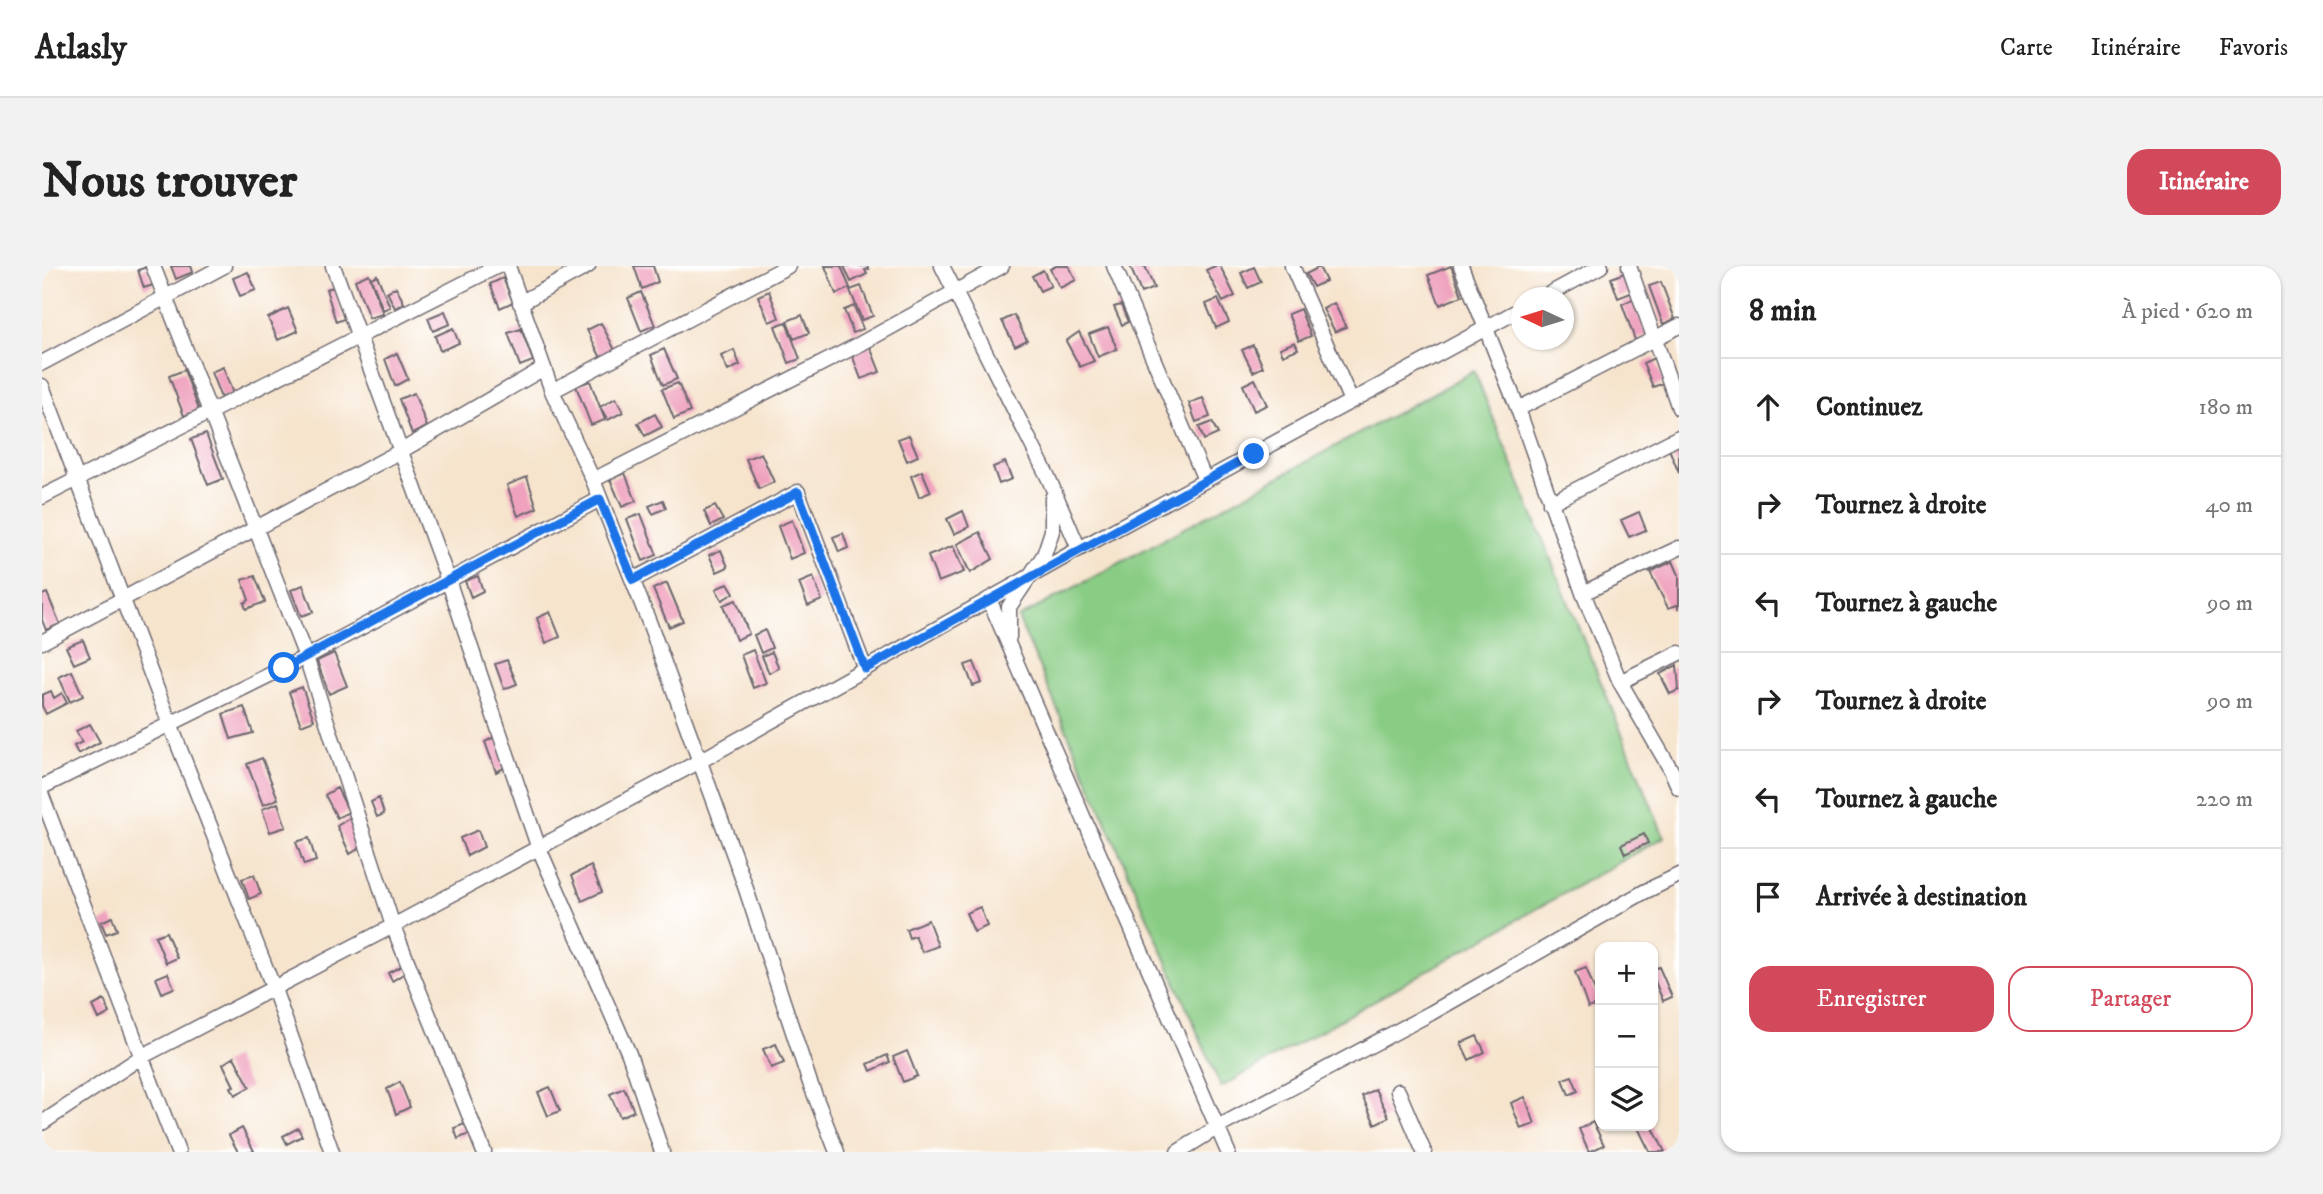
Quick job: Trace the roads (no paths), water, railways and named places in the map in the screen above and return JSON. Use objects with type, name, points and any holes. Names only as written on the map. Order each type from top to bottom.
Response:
[{"type":"street","points":[[153,266],[306,657],[393,926],[484,1152]]},
{"type":"street","points":[[42,363],[224,266]]},
{"type":"street","points":[[334,266],[448,580],[538,846],[629,1054],[662,1152]]},
{"type":"street","points":[[42,497],[498,266]]},
{"type":"street","points":[[508,266],[552,391],[593,480],[633,580],[743,880],[810,1083],[837,1152]]},
{"type":"street","points":[[520,303],[587,266]]},
{"type":"street","points":[[552,391],[788,266]]},
{"type":"street","points":[[942,266],[1048,477],[1079,549]]},
{"type":"street","points":[[593,480],[860,344],[1002,266]]},
{"type":"street","points":[[1114,266],[1205,480]]},
{"type":"street","points":[[1292,266],[1351,401]]},
{"type":"street","points":[[1461,266],[1518,409],[1583,593],[1620,682],[1675,768],[1679,788]]},
{"type":"street","points":[[1562,287],[1601,266]]},
{"type":"street","points":[[1629,266],[1679,408]]},
{"type":"street","points":[[42,1123],[141,1058],[700,761],[1026,578],[1511,314]]},
{"type":"street","points":[[1518,409],[1679,326]]},
{"type":"street","points":[[42,642],[401,452],[544,368]]},
{"type":"street","points":[[42,386],[274,989],[332,1152]]},
{"type":"street","points":[[1550,503],[1679,437]]},
{"type":"street","points":[[1011,649],[1009,607],[1044,555],[1052,531],[1053,508],[1048,477]]},
{"type":"street","points":[[633,580],[798,492],[865,669]]},
{"type":"street","points":[[42,787],[306,657],[600,499]]},
{"type":"street","points":[[1583,593],[1679,548]]},
{"type":"street","points":[[989,600],[1228,1152]]},
{"type":"street","points":[[1620,682],[1679,653]]},
{"type":"street","points":[[42,796],[178,1152]]},
{"type":"street","points":[[1178,1152],[1679,875]]},
{"type":"street","points":[[1398,1091],[1424,1152]]}]
